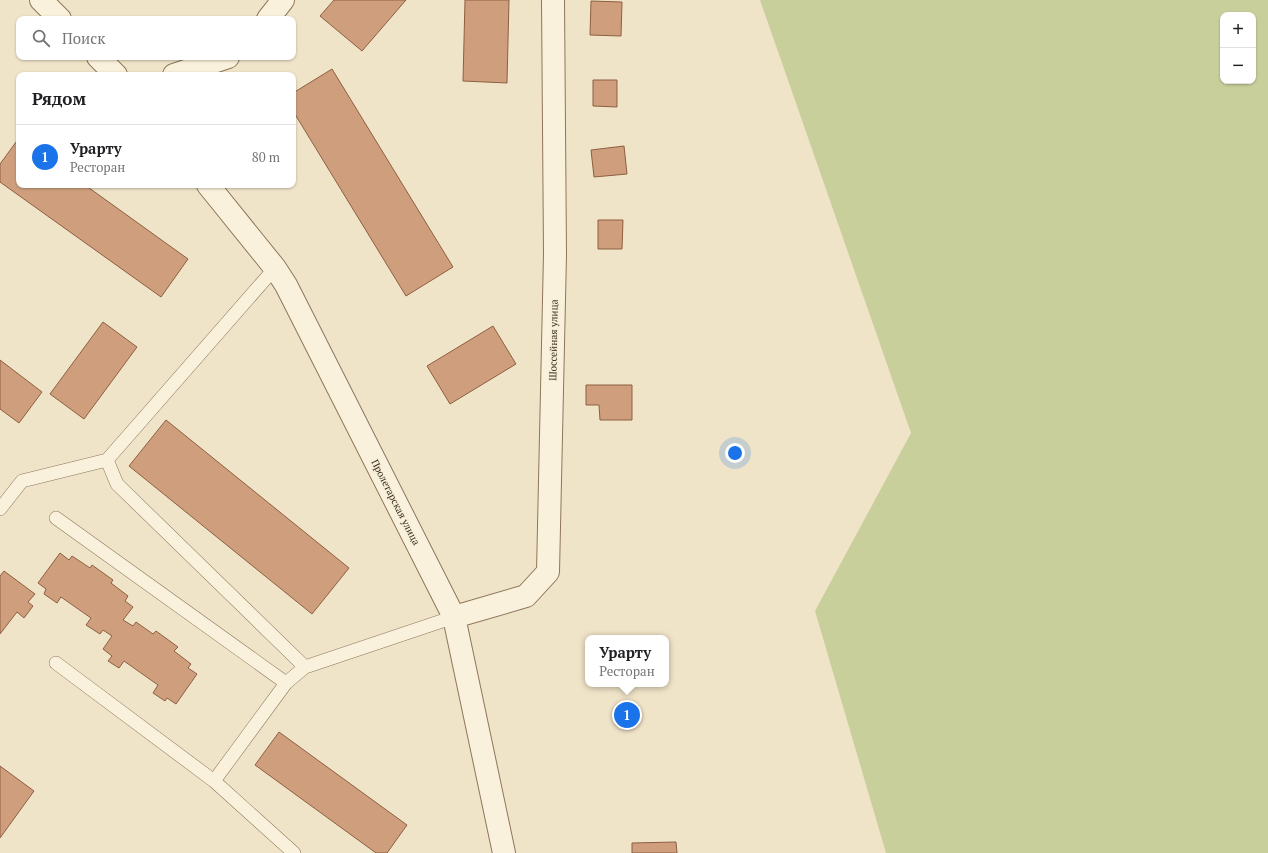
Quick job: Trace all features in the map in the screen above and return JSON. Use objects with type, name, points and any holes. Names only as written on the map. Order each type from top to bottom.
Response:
[{"type":"street","points":[[41,0],[57,16]]},
{"type":"street","points":[[270,16],[283,0]]},
{"type":"street","name":"Шоссейная улица","points":[[454,617],[526,596],[548,572],[555,254],[553,0]]},
{"type":"street","points":[[101,60],[113,72]]},
{"type":"street","points":[[183,72],[219,60]]},
{"type":"street","name":"Пролетарская улица","points":[[210,188],[275,268],[290,292],[454,617],[504,853]]},
{"type":"lane","points":[[0,509],[22,481],[107,460],[275,268]]},
{"type":"lane","points":[[107,460],[117,484],[305,667]]},
{"type":"lane","points":[[56,518],[286,683]]},
{"type":"lane","points":[[214,781],[286,683],[305,667],[454,617]]},
{"type":"lane","points":[[56,663],[214,781],[294,853]]},
{"type":"green space","points":[[760,0],[1268,0],[1268,853],[886,853],[815,611],[911,433]]},
{"type":"building","points":[[334,0],[406,0],[362,51],[320,16]]},
{"type":"building","points":[[465,0],[509,0],[507,83],[463,81]]},
{"type":"building","points":[[591,1],[622,2],[621,36],[590,35]]},
{"type":"building","points":[[332,69],[453,267],[406,296],[296,116],[296,91]]},
{"type":"building","points":[[593,80],[617,80],[617,107],[593,106]]},
{"type":"building","points":[[16,142],[16,188],[89,188],[188,259],[161,297],[0,182],[0,164]]},
{"type":"building","points":[[624,146],[627,174],[594,177],[591,150]]},
{"type":"building","points":[[598,220],[623,220],[622,249],[598,249]]},
{"type":"building","points":[[103,322],[137,347],[84,419],[50,394]]},
{"type":"building","points":[[493,326],[516,364],[450,404],[427,366]]},
{"type":"building","points":[[0,360],[42,392],[19,423],[0,409]]},
{"type":"building","points":[[586,385],[632,385],[632,420],[600,420],[599,405],[586,405]]},
{"type":"building","points":[[166,420],[349,568],[312,614],[129,466]]},
{"type":"building","points":[[60,553],[69,560],[72,556],[90,568],[92,565],[113,580],[111,583],[128,596],[125,601],[133,607],[123,620],[133,626],[136,622],[153,634],[156,631],[178,647],[174,651],[191,664],[188,668],[197,674],[176,704],[167,698],[165,701],[153,693],[158,685],[124,661],[119,668],[108,661],[112,656],[103,649],[112,636],[103,630],[100,634],[86,625],[91,618],[61,597],[57,603],[44,594],[46,589],[38,583]]},
{"type":"building","points":[[4,571],[35,594],[28,602],[33,606],[24,618],[17,612],[0,634],[0,576]]},
{"type":"building","points":[[279,732],[407,825],[387,853],[376,853],[255,765]]},
{"type":"building","points":[[0,766],[34,791],[0,838]]},
{"type":"building","points":[[676,842],[677,853],[632,853],[632,843]]},
{"type":"place","name":"Урарту","points":[[627,715]]}]
